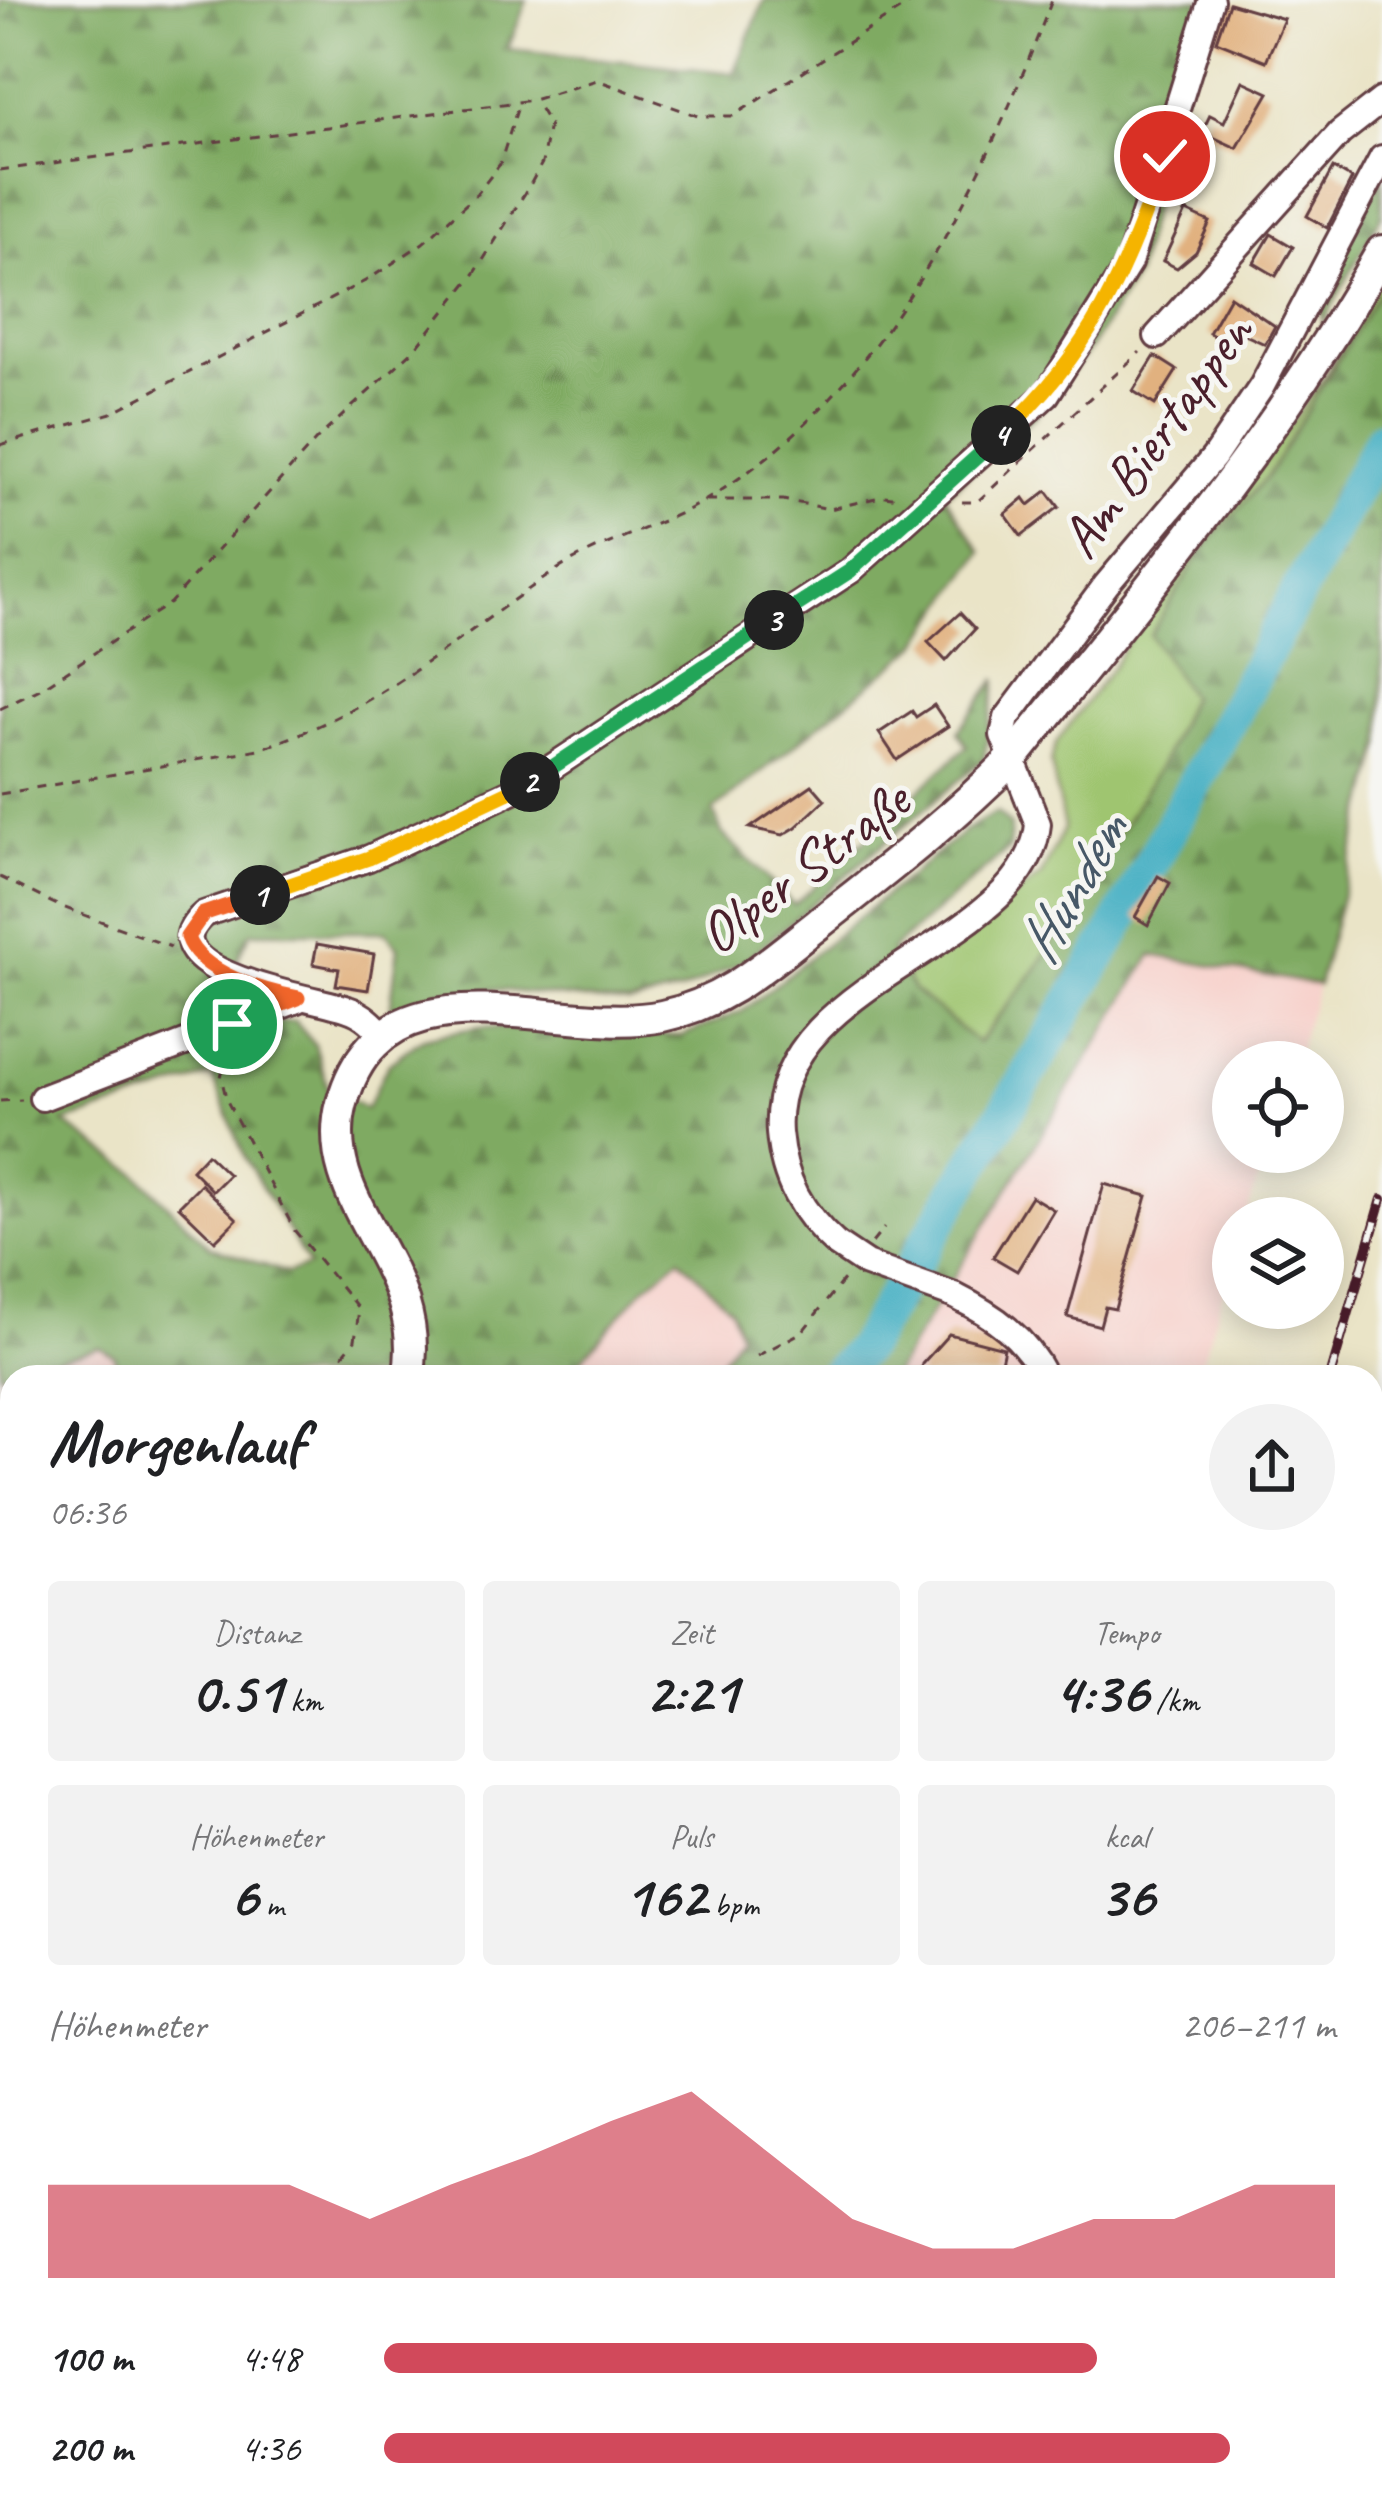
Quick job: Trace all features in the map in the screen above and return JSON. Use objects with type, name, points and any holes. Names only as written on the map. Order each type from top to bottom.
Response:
[{"type":"main road","name":"Olper Straße","points":[[409,1365],[412,1339],[404,1294],[361,1216],[337,1132],[354,1075],[386,1037],[418,1017],[452,1008],[608,1021],[659,1017],[699,1006],[776,961],[958,812],[1011,760],[1251,461],[1331,341],[1382,250]]},
{"type":"street","points":[[386,1037],[366,1017],[347,1008],[298,998],[223,972],[191,950],[187,937],[203,914],[369,858],[525,785],[850,571],[1047,394],[1129,263],[1211,0]]},
{"type":"street","name":"Am Biertappen","points":[[1157,335],[1340,133],[1382,100]]},
{"type":"street","name":"Am Biertappen","points":[[1011,760],[1003,735],[1007,718],[1106,585],[1214,457],[1262,386],[1382,158]]},
{"type":"street","points":[[1011,760],[1038,824],[1023,869],[954,931],[849,1001],[802,1051],[786,1081],[778,1120],[781,1156],[811,1221],[866,1264],[992,1314],[1019,1337],[1038,1365]]},
{"type":"street","points":[[42,1098],[298,998]]},
{"type":"path","points":[[0,170],[533,100],[597,80],[698,116],[733,116],[915,0]]},
{"type":"path","points":[[0,794],[260,749],[298,736],[419,674],[559,569],[705,500],[826,406],[903,305],[969,196],[1052,0]]},
{"type":"path","points":[[0,709],[40,689],[170,603],[317,439],[415,349],[475,273],[542,163],[549,124],[533,100]]},
{"type":"path","points":[[0,445],[111,413],[369,279],[423,243],[477,194],[500,164],[520,101]]},
{"type":"path","points":[[705,500],[783,500],[830,509],[884,496],[926,503],[976,502],[1157,335]]},
{"type":"path","points":[[0,877],[57,905],[191,950]]},
{"type":"path","points":[[232,1024],[221,1077],[227,1101],[295,1231],[341,1284],[362,1318],[356,1340],[336,1365]]},
{"type":"path","points":[[870,1245],[884,1228]]},
{"type":"path","points":[[758,1356],[802,1332],[856,1263]]},
{"type":"shaded area","points":[[1152,955],[1318,985],[1301,1041],[1212,1041],[1212,1173],[1260,1173],[1252,1197],[1212,1197],[1212,1328],[1201,1365],[899,1365]]},
{"type":"shaded area","points":[[680,1257],[731,1309],[739,1335],[718,1365],[576,1365],[643,1289]]},
{"type":"shaded area","points":[[99,1347],[115,1356],[115,1365],[33,1365]]},
{"type":"green space","points":[[0,0],[527,0],[508,49],[734,73],[764,0],[1201,0],[1136,275],[1089,350],[1034,417],[945,495],[982,552],[916,647],[713,811],[722,833],[794,905],[967,746],[958,731],[997,679],[984,759],[746,960],[683,991],[629,1004],[493,989],[439,993],[390,1011],[398,947],[386,932],[251,932],[235,965],[205,991],[232,1065],[240,1037],[266,1023],[295,1021],[315,1045],[328,1088],[366,1109],[388,1064],[423,1038],[479,1027],[681,1036],[743,1011],[969,828],[997,812],[1011,826],[1009,849],[891,950],[913,990],[978,1043],[1036,970],[1161,764],[1190,697],[1150,635],[1203,549],[1266,478],[1382,287],[1382,743],[1318,985],[1152,955],[899,1365],[717,1365],[739,1334],[731,1309],[680,1258],[643,1289],[576,1365],[115,1365],[115,1356],[99,1347],[33,1365],[0,1365]],"holes":[[[212,1075],[245,1158],[309,1266],[287,1273],[209,1246],[136,1173],[64,1123]]]},
{"type":"green space","points":[[1382,177],[1382,214],[1323,323],[1319,299]]},
{"type":"green space","points":[[1382,272],[1382,287],[1266,478],[1203,549],[1174,665],[1190,696],[1161,764],[1036,970],[977,1043],[912,990],[906,977],[1041,876],[1064,828],[1051,762],[1056,743],[1113,666],[1146,609],[1257,473],[1329,369]]},
{"type":"building","points":[[1229,3],[1284,19],[1266,61],[1216,41]]},
{"type":"building","points":[[1243,81],[1269,93],[1237,148],[1202,132],[1210,115],[1224,122]]},
{"type":"building","points":[[1333,168],[1352,179],[1327,228],[1307,216]]},
{"type":"building","points":[[1186,211],[1210,222],[1196,252],[1177,268],[1163,261]]},
{"type":"building","points":[[1271,234],[1293,247],[1276,276],[1254,263]]},
{"type":"building","points":[[1230,296],[1275,326],[1265,344],[1243,334],[1229,345],[1209,333]]},
{"type":"building","points":[[1155,356],[1177,370],[1155,405],[1133,391]]},
{"type":"building","points":[[1047,491],[1059,507],[1021,536],[1005,514],[1024,498],[1029,505]]},
{"type":"building","points":[[960,613],[975,629],[946,661],[928,642]]},
{"type":"building","points":[[934,705],[948,726],[897,760],[879,733],[912,711],[916,717]]},
{"type":"building","points":[[812,785],[825,800],[796,827],[783,835],[750,828]]},
{"type":"building","points":[[1158,876],[1170,883],[1148,925],[1135,917]]},
{"type":"building","points":[[317,944],[374,954],[368,990],[336,985],[339,969],[313,964]]},
{"type":"building","points":[[207,1154],[229,1175],[213,1191],[192,1170]]},
{"type":"building","points":[[201,1184],[237,1219],[215,1241],[179,1206]]},
{"type":"building","points":[[1104,1184],[1147,1196],[1115,1309],[1105,1307],[1100,1326],[1067,1317]]},
{"type":"building","points":[[1031,1196],[1054,1210],[1017,1271],[993,1257]]},
{"type":"building","points":[[949,1334],[1004,1348],[1000,1365],[922,1364]]},
{"type":"waterway","name":"Hundem","points":[[846,1365],[862,1349],[1114,932],[1382,438]]},
{"type":"railway","points":[[1334,1365],[1382,1199]]},
{"type":"route","points":[[232,1024],[298,998],[223,972],[191,950],[187,937],[203,914],[369,858],[525,785],[850,571],[1047,394],[1129,263],[1165,156]]}]
